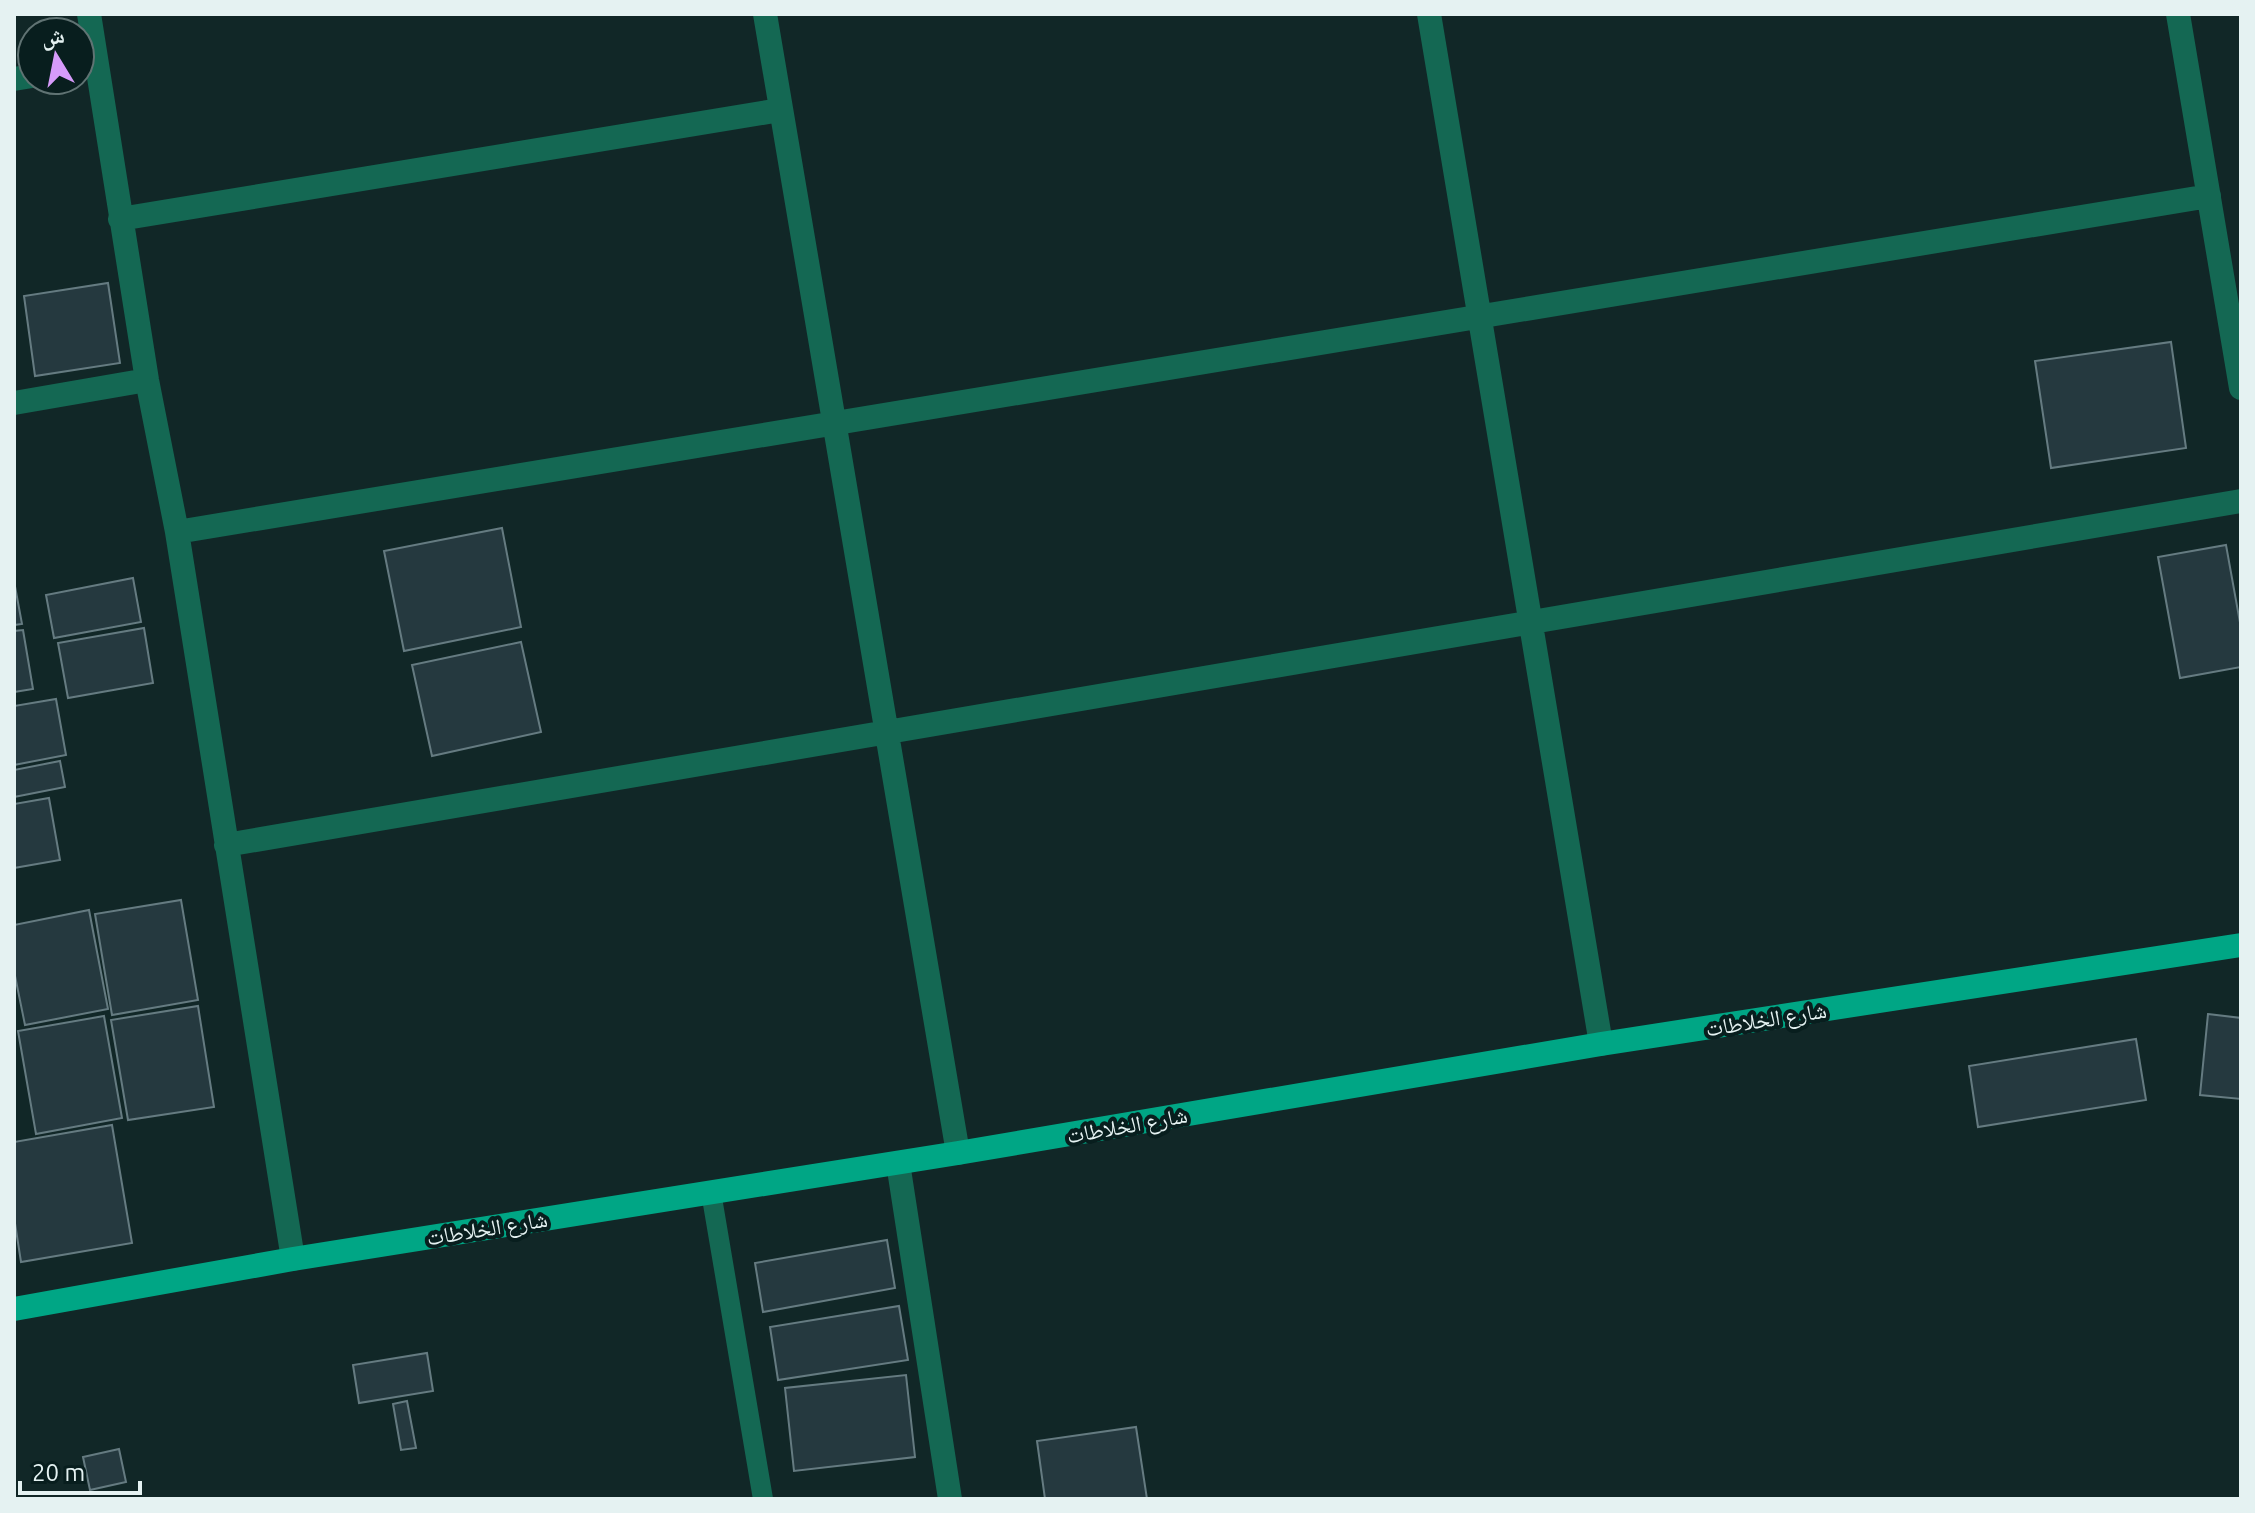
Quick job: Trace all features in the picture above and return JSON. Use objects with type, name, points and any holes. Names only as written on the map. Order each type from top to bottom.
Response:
[{"type":"main road","name":"شارع الخلاطات","points":[[14,1309],[293,1259],[898,1163],[1601,1044],[2241,945]]},
{"type":"street","points":[[765,14],[958,1153]]},
{"type":"street","points":[[1429,14],[1533,621],[1601,1044]]},
{"type":"street","points":[[2178,14],[2241,388]]},
{"type":"street","points":[[94,96],[120,219],[177,532],[293,1259]]},
{"type":"street","points":[[120,219],[780,110]]},
{"type":"street","points":[[177,532],[2209,196]]},
{"type":"street","points":[[14,403],[147,380]]},
{"type":"street","points":[[226,845],[2241,501]]},
{"type":"street","points":[[898,1163],[950,1499]]},
{"type":"lane","points":[[711,1192],[763,1499]]},
{"type":"building","points":[[108,283],[120,363],[35,376],[24,296]]},
{"type":"building","points":[[2171,342],[2186,448],[2051,468],[2035,361]]},
{"type":"building","points":[[502,528],[521,627],[404,651],[384,551]]},
{"type":"building","points":[[2226,545],[2241,628],[2241,667],[2180,678],[2158,557]]},
{"type":"building","points":[[133,578],[141,622],[54,638],[46,595]]},
{"type":"building","points":[[14,581],[22,624],[14,625]]},
{"type":"building","points":[[144,628],[153,683],[68,698],[58,643]]},
{"type":"building","points":[[23,630],[33,689],[14,692],[14,631]]},
{"type":"building","points":[[521,642],[541,732],[432,756],[412,665]]},
{"type":"building","points":[[56,699],[66,755],[14,765],[14,706]]},
{"type":"building","points":[[60,761],[65,787],[14,797],[14,770]]},
{"type":"building","points":[[49,798],[60,860],[14,868],[14,804]]},
{"type":"building","points":[[181,900],[198,1000],[112,1015],[95,914]]},
{"type":"building","points":[[89,910],[108,1009],[25,1025],[14,971],[14,925]]},
{"type":"building","points":[[198,1006],[214,1107],[128,1120],[111,1020]]},
{"type":"building","points":[[2208,1014],[2241,1018],[2241,1099],[2200,1095]]},
{"type":"building","points":[[104,1016],[122,1118],[36,1134],[18,1031]]},
{"type":"building","points":[[2136,1039],[2146,1100],[1978,1127],[1969,1066]]},
{"type":"building","points":[[112,1125],[132,1243],[21,1262],[14,1217],[14,1142]]},
{"type":"building","points":[[887,1240],[895,1288],[763,1312],[755,1263]]},
{"type":"building","points":[[899,1306],[908,1360],[778,1380],[770,1327]]},
{"type":"building","points":[[427,1353],[433,1391],[359,1403],[353,1365]]},
{"type":"building","points":[[906,1375],[915,1457],[794,1471],[785,1388]]},
{"type":"building","points":[[407,1401],[416,1448],[401,1450],[393,1404]]},
{"type":"building","points":[[1136,1427],[1147,1499],[1045,1499],[1037,1441]]},
{"type":"building","points":[[119,1449],[126,1482],[90,1490],[83,1457]]}]
